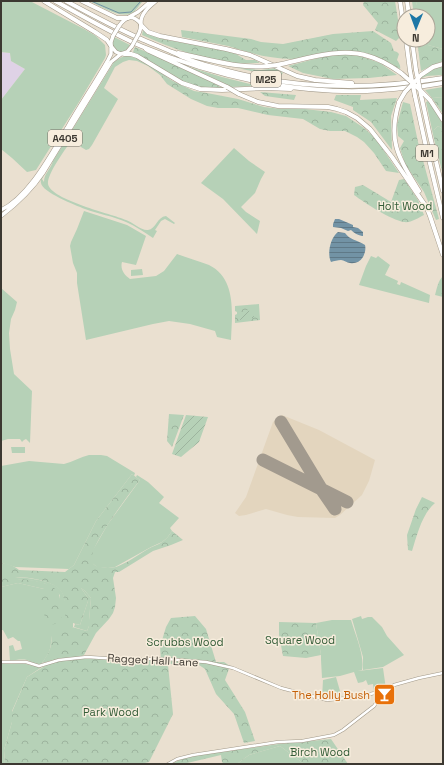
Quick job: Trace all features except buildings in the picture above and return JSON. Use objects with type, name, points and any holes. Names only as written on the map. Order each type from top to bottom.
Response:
[{"type":"highway","points":[[44,1],[107,40],[116,52],[122,54],[127,52],[132,46],[141,29],[144,13],[156,1]]},
{"type":"highway","name":"M25","points":[[54,1],[140,45],[175,59],[235,77],[270,84],[328,90],[376,91],[443,83]]},
{"type":"highway","name":"M25","points":[[66,1],[127,33],[183,57],[239,74],[270,80],[334,86],[368,86],[420,82],[443,78]]},
{"type":"highway","points":[[82,1],[117,18],[136,19],[141,24]]},
{"type":"highway","points":[[111,47],[113,36],[124,20],[138,12],[151,1]]},
{"type":"highway","name":"M25","points":[[141,24],[148,32],[160,36],[250,55],[297,76],[316,80],[368,86]]},
{"type":"highway","points":[[140,45],[149,52],[258,102],[278,106],[328,107],[346,112],[357,118],[370,129],[400,168],[427,208]]},
{"type":"highway","name":"A405","points":[[1,210],[11,205],[20,197],[37,175],[108,60],[111,54],[111,47]]},
{"type":"highway","name":"M1","points":[[407,48],[415,96],[443,218]]},
{"type":"highway","name":"M1","points":[[413,48],[421,95],[443,191]]},
{"type":"highway","points":[[174,53],[232,65],[255,67],[277,65],[327,54],[362,54],[374,58],[401,73],[430,100],[443,120]]},
{"type":"highway","name":"A405","points":[[1,216],[24,198],[40,179],[109,65],[113,60],[122,54]]},
{"type":"highway","name":"M25","points":[[122,54],[131,54],[136,56],[182,83],[200,89],[222,90],[252,88],[302,88]]},
{"type":"highway","points":[[443,64],[421,74],[405,92],[399,102],[394,128],[394,138],[399,156],[427,208],[443,255]]},
{"type":"street","name":"Ragged Hall Lane","points":[[1,662],[26,662],[39,666],[59,660],[87,657],[166,659],[206,662],[233,668],[281,688],[328,700],[357,697],[383,692],[394,686],[443,673]]},
{"type":"street","points":[[168,764],[193,755],[334,735],[344,730],[374,706],[383,692]]},
{"type":"shaded area","points":[[1,52],[10,53],[11,61],[25,69],[1,100]]},
{"type":"shaded area","points":[[282,415],[319,430],[375,460],[369,481],[362,495],[335,518],[298,517],[266,509],[239,516],[235,513],[246,497],[273,422]]},
{"type":"green space","points":[[1,1],[30,1],[96,36],[105,45],[105,58],[79,102],[36,170],[27,172],[1,149],[1,100],[25,69],[11,61],[10,53],[1,52]]},
{"type":"green space","points":[[89,1],[143,1],[132,13],[122,14],[110,11]]},
{"type":"green space","points":[[364,1],[395,1],[396,41],[375,30],[378,23],[363,5]]},
{"type":"green space","points":[[412,1],[416,1],[418,8],[413,8]]},
{"type":"green space","points":[[416,1],[443,1],[443,49],[436,47],[436,8],[417,8]]},
{"type":"green space","points":[[143,30],[146,33],[162,39],[224,50],[236,54],[246,60],[255,60],[260,63],[236,63],[199,56],[176,49],[142,35]]},
{"type":"green space","points":[[181,30],[283,44],[333,34],[373,31],[391,43],[394,51],[399,54],[397,60],[400,64],[400,69],[371,55],[352,51],[337,51],[294,59],[265,56],[228,46],[182,37]]},
{"type":"green space","points":[[114,37],[130,45],[125,51],[118,52],[113,47]]},
{"type":"green space","points":[[135,47],[195,73],[224,89],[202,88],[180,81],[133,52]]},
{"type":"green space","points":[[436,47],[443,49],[443,61],[421,71],[418,48]]},
{"type":"green space","points":[[343,54],[360,56],[380,63],[397,75],[369,78],[333,79],[303,73],[288,66],[322,57]]},
{"type":"green space","points":[[126,56],[145,62],[175,83],[137,61],[129,60],[115,67],[104,88],[118,99],[92,145],[86,150],[71,141],[53,168],[48,184],[59,196],[83,206],[126,220],[146,230],[153,228],[161,218],[166,216],[175,223],[174,224],[165,219],[161,221],[155,230],[157,231],[153,238],[126,222],[85,209],[60,198],[43,187],[41,182],[41,178],[44,174],[42,179],[44,182],[45,176],[53,161],[114,62]]},
{"type":"green space","points":[[443,65],[443,75],[427,76],[422,78],[421,76]]},
{"type":"green space","points":[[186,66],[222,77],[258,86],[231,87]]},
{"type":"green space","points":[[237,68],[261,70],[276,68],[283,73],[279,77]]},
{"type":"green space","points":[[160,75],[194,91],[238,99],[264,107],[305,109],[331,112],[346,116],[364,128],[376,139],[399,173],[386,171],[374,153],[364,142],[345,131],[320,129],[303,119],[268,115],[238,108],[218,108],[207,106],[191,99],[167,84]]},
{"type":"green space","points":[[443,87],[443,97],[432,98],[425,90]]},
{"type":"green space","points":[[260,92],[296,95],[294,100],[265,96]]},
{"type":"green space","points":[[336,95],[361,95],[360,100],[397,98],[391,116],[392,150],[371,122],[353,110],[353,107],[334,100]]},
{"type":"green space","points":[[443,97],[443,114],[432,98]]},
{"type":"green space","points":[[428,101],[438,114],[443,125],[443,129],[438,126],[434,130],[434,139],[426,102]]},
{"type":"green space","points":[[403,102],[410,104],[418,142],[439,219],[436,220],[424,192],[405,164],[400,148],[404,141],[398,136],[397,125]]},
{"type":"green space","points":[[438,126],[443,129],[443,175],[434,139],[434,130]]},
{"type":"green space","points":[[234,148],[265,172],[255,193],[241,207],[260,221],[257,234],[223,199],[201,183]]},
{"type":"green space","name":"Holt Wood","points":[[404,179],[418,200],[424,215],[412,221],[399,221],[385,215],[354,195],[355,187],[363,185],[391,202],[399,180]]},
{"type":"green space","points":[[84,211],[127,225],[146,236],[136,265],[122,262],[123,272],[130,279],[156,276],[164,271],[177,254],[209,265],[218,271],[229,288],[231,298],[231,340],[217,337],[215,331],[190,324],[169,321],[86,340],[77,283],[77,273],[73,263],[70,246]]},
{"type":"green space","points":[[371,256],[376,258],[378,256],[390,265],[385,275],[398,281],[397,284],[400,285],[401,282],[430,295],[429,303],[359,285]]},
{"type":"green space","points":[[142,269],[143,275],[131,276],[131,270]]},
{"type":"green space","points":[[443,276],[443,297],[435,295],[439,282]]},
{"type":"green space","points":[[1,288],[17,302],[11,319],[9,333],[10,349],[14,374],[32,391],[30,443],[26,439],[22,442],[20,439],[8,439],[1,441]]},
{"type":"green space","points":[[259,304],[260,320],[235,323],[235,315],[237,312],[235,311],[235,306]]},
{"type":"green space","points":[[247,310],[253,314],[253,318],[247,316],[245,320],[238,319],[241,315],[244,315]]},
{"type":"green space","points":[[169,414],[184,415],[172,447],[167,441]]},
{"type":"green space","points":[[186,415],[208,417],[199,442],[181,457],[172,454]]},
{"type":"green space","points":[[11,447],[25,447],[25,453],[12,453]]},
{"type":"green space","points":[[89,455],[107,456],[135,473],[134,476],[132,474],[96,521],[74,565],[69,569],[15,567],[1,563],[1,466],[29,461],[64,464]]},
{"type":"green space","points":[[132,474],[140,480],[119,508],[96,544],[93,554],[93,564],[98,567],[116,567],[160,543],[167,538],[172,531],[183,540],[153,551],[119,572],[115,572],[113,578],[116,598],[113,613],[96,633],[84,655],[80,657],[58,659],[42,663],[51,646],[49,627],[72,627],[87,631],[89,626],[91,598],[81,588],[88,598],[88,601],[80,625],[65,623],[65,602],[63,595],[56,586],[42,581],[15,577],[15,579],[46,584],[56,590],[59,594],[62,623],[48,625],[40,603],[44,589],[18,583],[1,587],[1,563],[10,565],[19,570],[65,572],[74,565],[96,521]]},
{"type":"green space","points":[[137,475],[148,482],[164,497],[159,503],[179,518],[170,528],[172,531],[162,542],[115,567],[97,567],[91,560],[93,550],[108,524],[140,480],[136,477]]},
{"type":"green space","points":[[422,497],[435,503],[423,519],[412,551],[408,550],[407,535]]},
{"type":"green space","points":[[15,577],[42,581],[60,589],[73,623],[73,627],[51,632],[50,650],[41,664],[27,660],[10,661],[9,646],[13,645],[15,651],[22,649],[20,641],[13,637],[8,639],[3,630],[1,630],[1,587],[18,583],[44,589],[60,600],[60,595],[46,584],[15,579]]},
{"type":"green space","points":[[81,588],[91,598],[89,626],[87,631],[74,627],[75,624],[80,625],[88,601],[88,598]]},
{"type":"green space","name":"Park Wood","points":[[195,616],[206,629],[216,662],[224,662],[230,666],[225,680],[245,712],[255,741],[244,743],[234,714],[216,694],[205,669],[199,665],[170,664],[168,665],[173,714],[149,762],[141,764],[5,764],[4,750],[12,722],[12,712],[27,677],[48,664],[66,660],[101,658],[161,660],[160,647],[166,627],[171,618]]},
{"type":"green space","points":[[361,616],[362,619],[372,617],[382,627],[387,636],[404,655],[383,667],[363,670],[363,657],[352,619]]},
{"type":"green space","points":[[332,620],[351,620],[363,664],[362,670],[358,671],[383,668],[386,689],[374,692],[373,684],[368,685],[366,680],[358,683],[354,672],[340,676],[322,678],[321,655],[316,623]]},
{"type":"green space","name":"Square Wood","points":[[279,622],[316,623],[321,655],[306,658],[283,656],[279,635]]},
{"type":"green space","points":[[1,663],[22,663],[38,667],[45,665],[27,677],[12,711],[12,722],[4,750],[5,764],[1,764]]},
{"type":"green space","points":[[336,677],[342,698],[322,698],[323,680]]},
{"type":"green space","name":"Birch Wood","points":[[331,739],[348,764],[304,764],[280,746],[249,755],[237,764],[224,764],[222,762],[221,755],[183,764],[171,764],[182,759],[200,755],[279,744]]},
{"type":"green space","points":[[280,746],[304,764],[237,764],[249,755]]},
{"type":"water","points":[[335,219],[339,219],[353,225],[353,227],[358,228],[363,232],[363,236],[354,233],[351,230],[348,231],[333,227]]},
{"type":"water","points":[[338,232],[345,233],[351,239],[365,245],[362,259],[356,263],[349,263],[343,260],[331,262],[329,255],[330,246],[333,238]]},
{"type":"waterway","points":[[91,1],[119,13],[131,12],[141,1]]},
{"type":"runway","points":[[281,422],[335,509]]},
{"type":"runway","points":[[263,460],[347,502]]},
{"type":"place","name":"The Holly Bush","points":[[385,695]]},
{"type":"park label","name":"Scrubbs Wood","points":[[185,642]]}]
